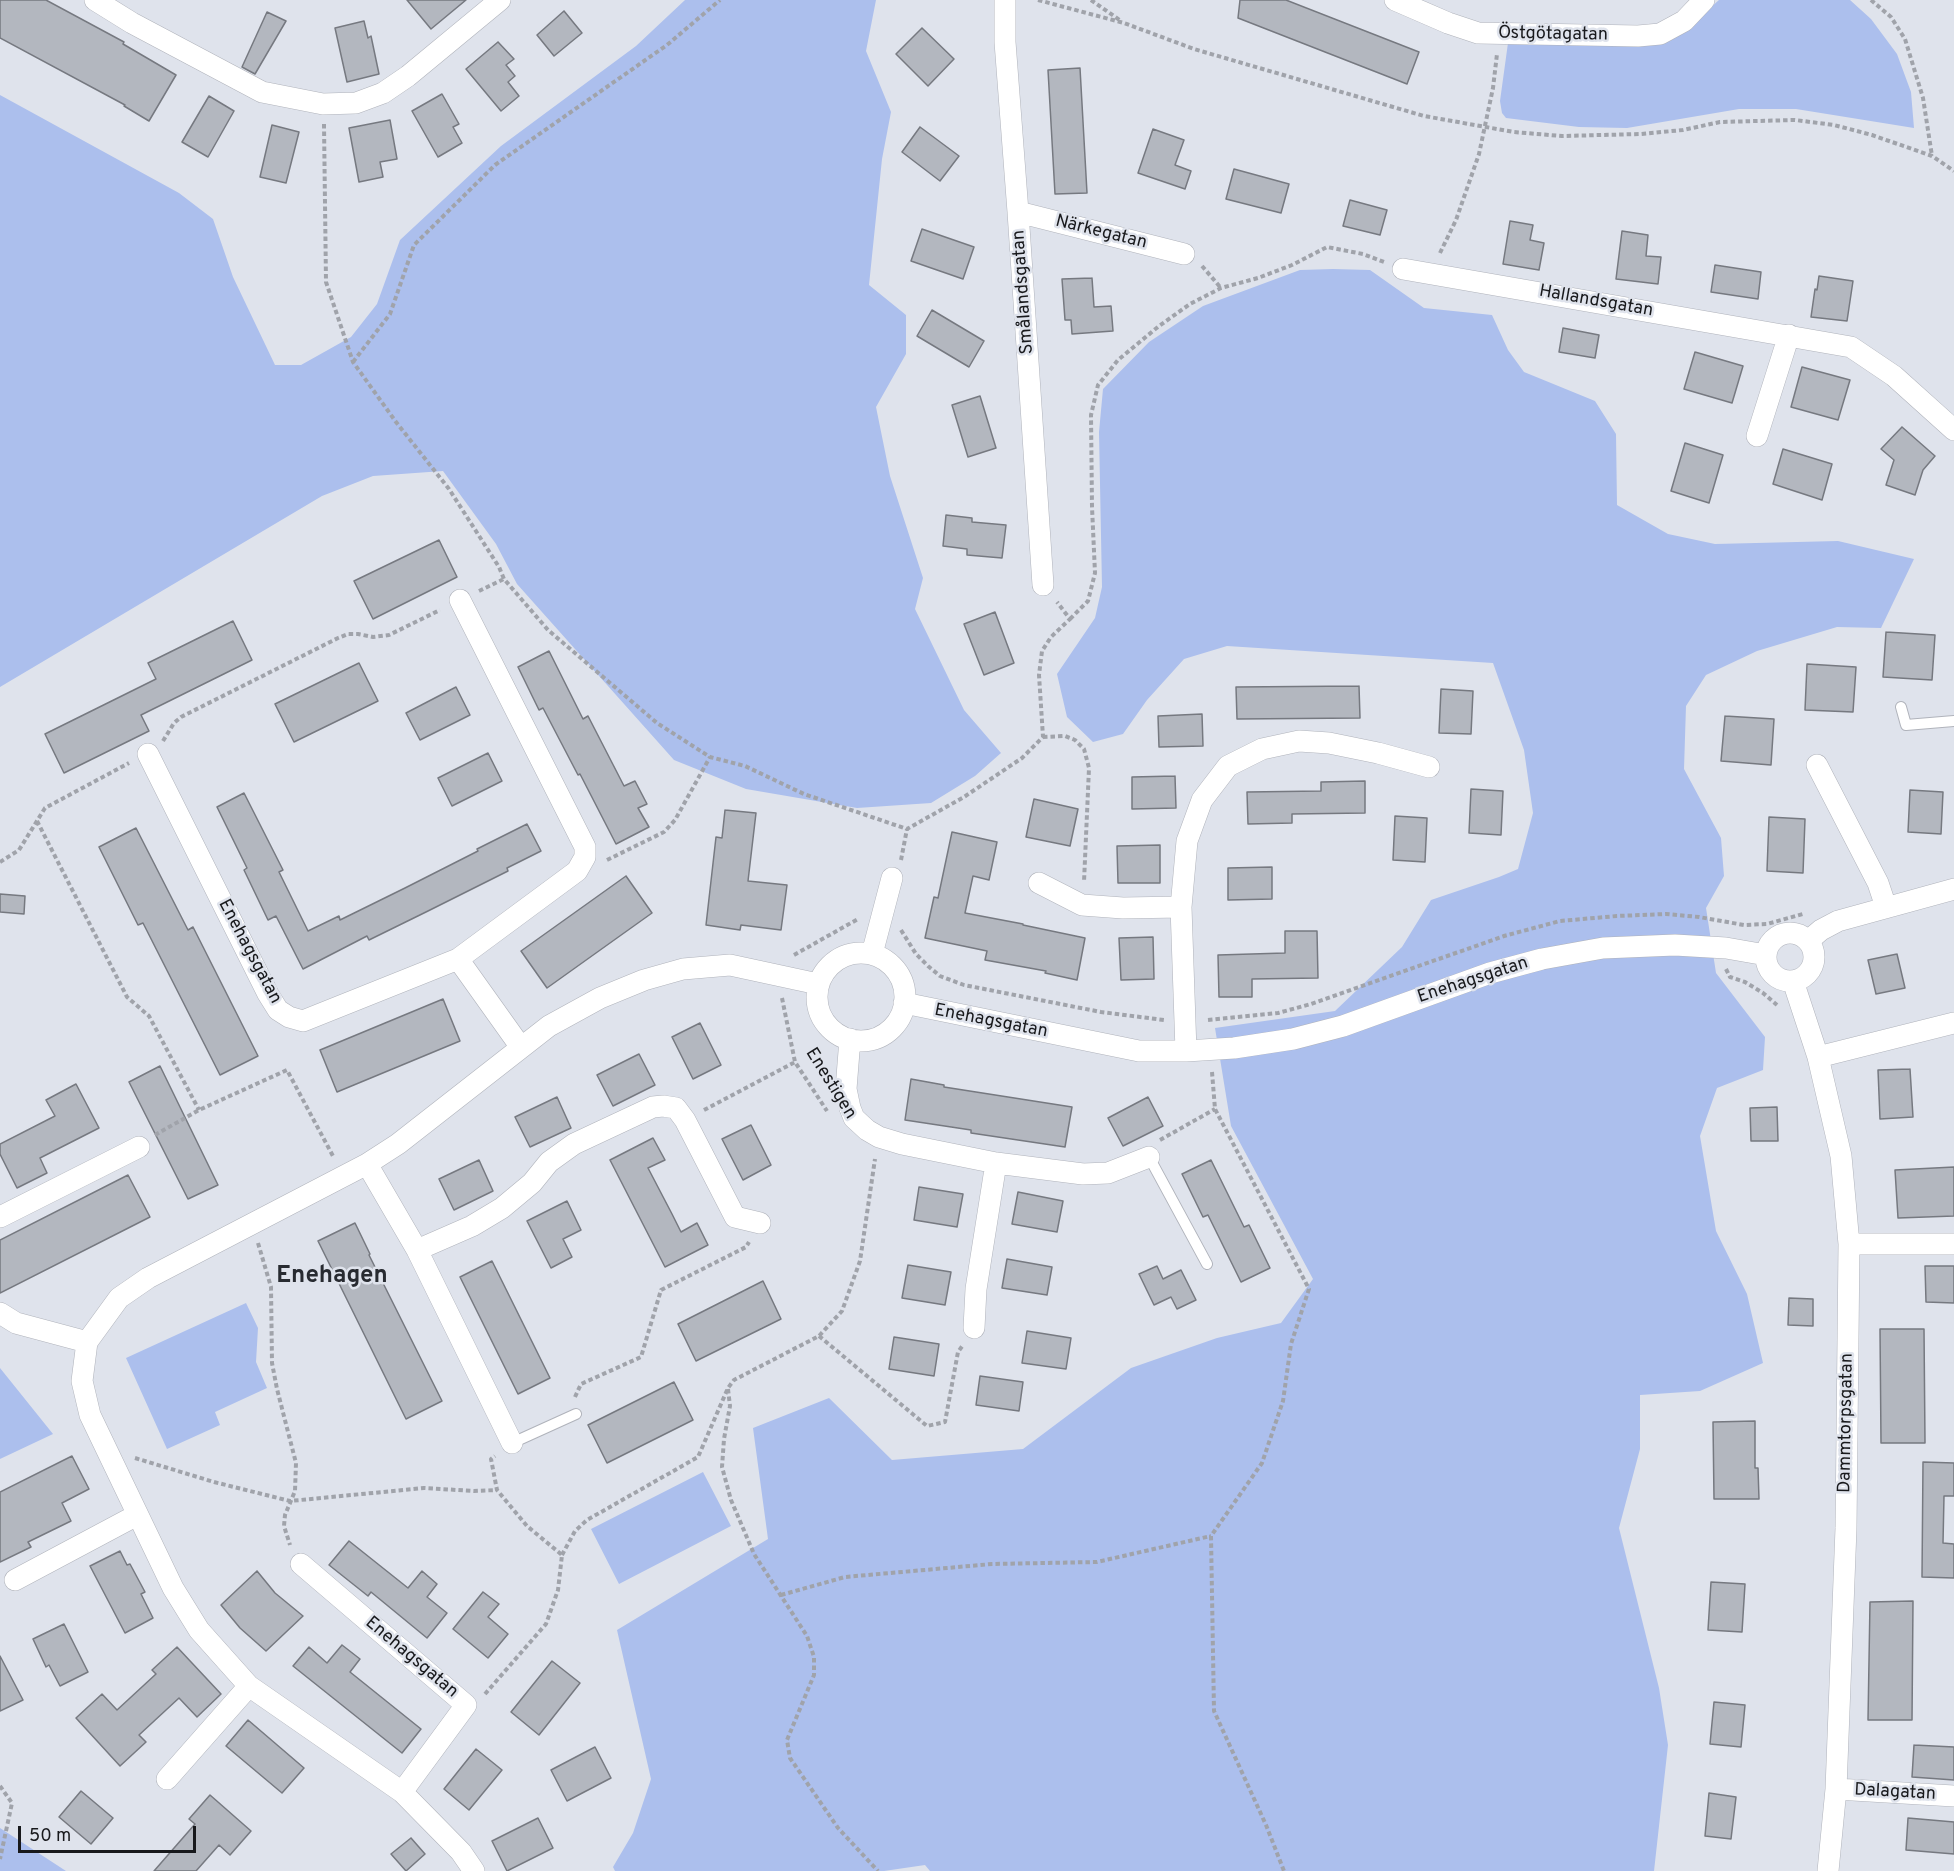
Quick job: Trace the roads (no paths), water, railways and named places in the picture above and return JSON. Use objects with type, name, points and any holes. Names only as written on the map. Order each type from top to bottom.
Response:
[{"type":"street","points":[[95,0],[132,23],[261,92],[323,104],[356,103],[383,93],[408,76],[500,0]]},
{"type":"street","name":"Smålandsgatan","points":[[1005,0],[1005,42],[1043,585]]},
{"type":"street","name":"Östgötagatan","points":[[1395,0],[1478,33],[1638,36],[1660,34],[1684,21],[1704,0]]},
{"type":"street","name":"Närkegatan","points":[[1018,212],[1184,254]]},
{"type":"street","name":"Hallandsgatan","points":[[1403,269],[1851,347],[1894,376],[1954,430]]},
{"type":"street","points":[[1757,436],[1789,336]]},
{"type":"street","name":"Enehagsgatan","points":[[148,753],[278,1010],[303,1022],[458,959],[577,871],[585,857],[585,847],[460,600]]},
{"type":"street","points":[[1186,1051],[1181,907],[1187,841],[1202,800],[1228,766],[1262,749],[1299,741],[1329,743],[1429,767]]},
{"type":"street","points":[[1817,765],[1878,883],[1886,907]]},
{"type":"street","points":[[872,954],[892,878]]},
{"type":"street","points":[[1039,884],[1082,905],[1123,908],[1181,907]]},
{"type":"street","points":[[1808,941],[1821,930],[1838,921],[1954,888]]},
{"type":"street","points":[[1782,934],[1796,934],[1808,941],[1814,954],[1811,968],[1802,978],[1793,981],[1775,976],[1769,969],[1766,955],[1771,942],[1782,934]]},
{"type":"street","name":"Enehagsgatan","points":[[904,1003],[1139,1051],[1210,1050],[1293,1039],[1343,1026],[1490,973],[1542,959],[1603,948],[1675,945],[1726,948],[1766,955]]},
{"type":"street","points":[[852,954],[872,954],[887,961],[898,973],[904,988],[904,1003],[899,1019],[888,1031],[866,1041],[850,1039],[836,1033],[824,1022],[817,1000],[818,984],[829,966],[839,958],[852,954]]},
{"type":"street","points":[[458,959],[520,1046]]},
{"type":"street","points":[[474,1871],[461,1852],[402,1792],[249,1686],[199,1630],[173,1588],[90,1415],[82,1382],[87,1342],[119,1298],[148,1278],[367,1164],[398,1144],[520,1046],[549,1026],[600,998],[644,980],[682,969],[730,965],[818,984]]},
{"type":"street","name":"Dammtorpsgatan","points":[[1793,981],[1818,1057],[1841,1156],[1849,1244],[1846,1527],[1836,1789],[1828,1871]]},
{"type":"street","points":[[1818,1057],[1954,1023]]},
{"type":"street","points":[[850,1039],[846,1089],[854,1118],[879,1137],[902,1144],[996,1163],[1083,1174],[1108,1173],[1149,1157]]},
{"type":"street","points":[[417,1250],[472,1226],[502,1208],[532,1183],[549,1162],[574,1144],[653,1107],[663,1106],[676,1108],[685,1120],[735,1216],[760,1223]]},
{"type":"street","points":[[0,1217],[139,1148]]},
{"type":"street","points":[[974,1329],[976,1289],[996,1163]]},
{"type":"street","points":[[367,1164],[417,1250],[512,1443]]},
{"type":"street","points":[[1849,1244],[1954,1244]]},
{"type":"street","points":[[0,1313],[16,1323],[87,1342]]},
{"type":"street","points":[[15,1580],[137,1515]]},
{"type":"street","name":"Enehagsgatan","points":[[301,1564],[466,1705],[402,1792]]},
{"type":"street","points":[[167,1779],[249,1686]]},
{"type":"street","name":"Dalagatan","points":[[1836,1789],[1954,1796]]},
{"type":"lane","points":[[1901,707],[1906,725],[1954,721]]},
{"type":"lane","points":[[1149,1157],[1207,1264]]},
{"type":"lane","points":[[512,1443],[576,1414]]},
{"type":"district","name":"Enehagen","points":[[332,1277]]}]
